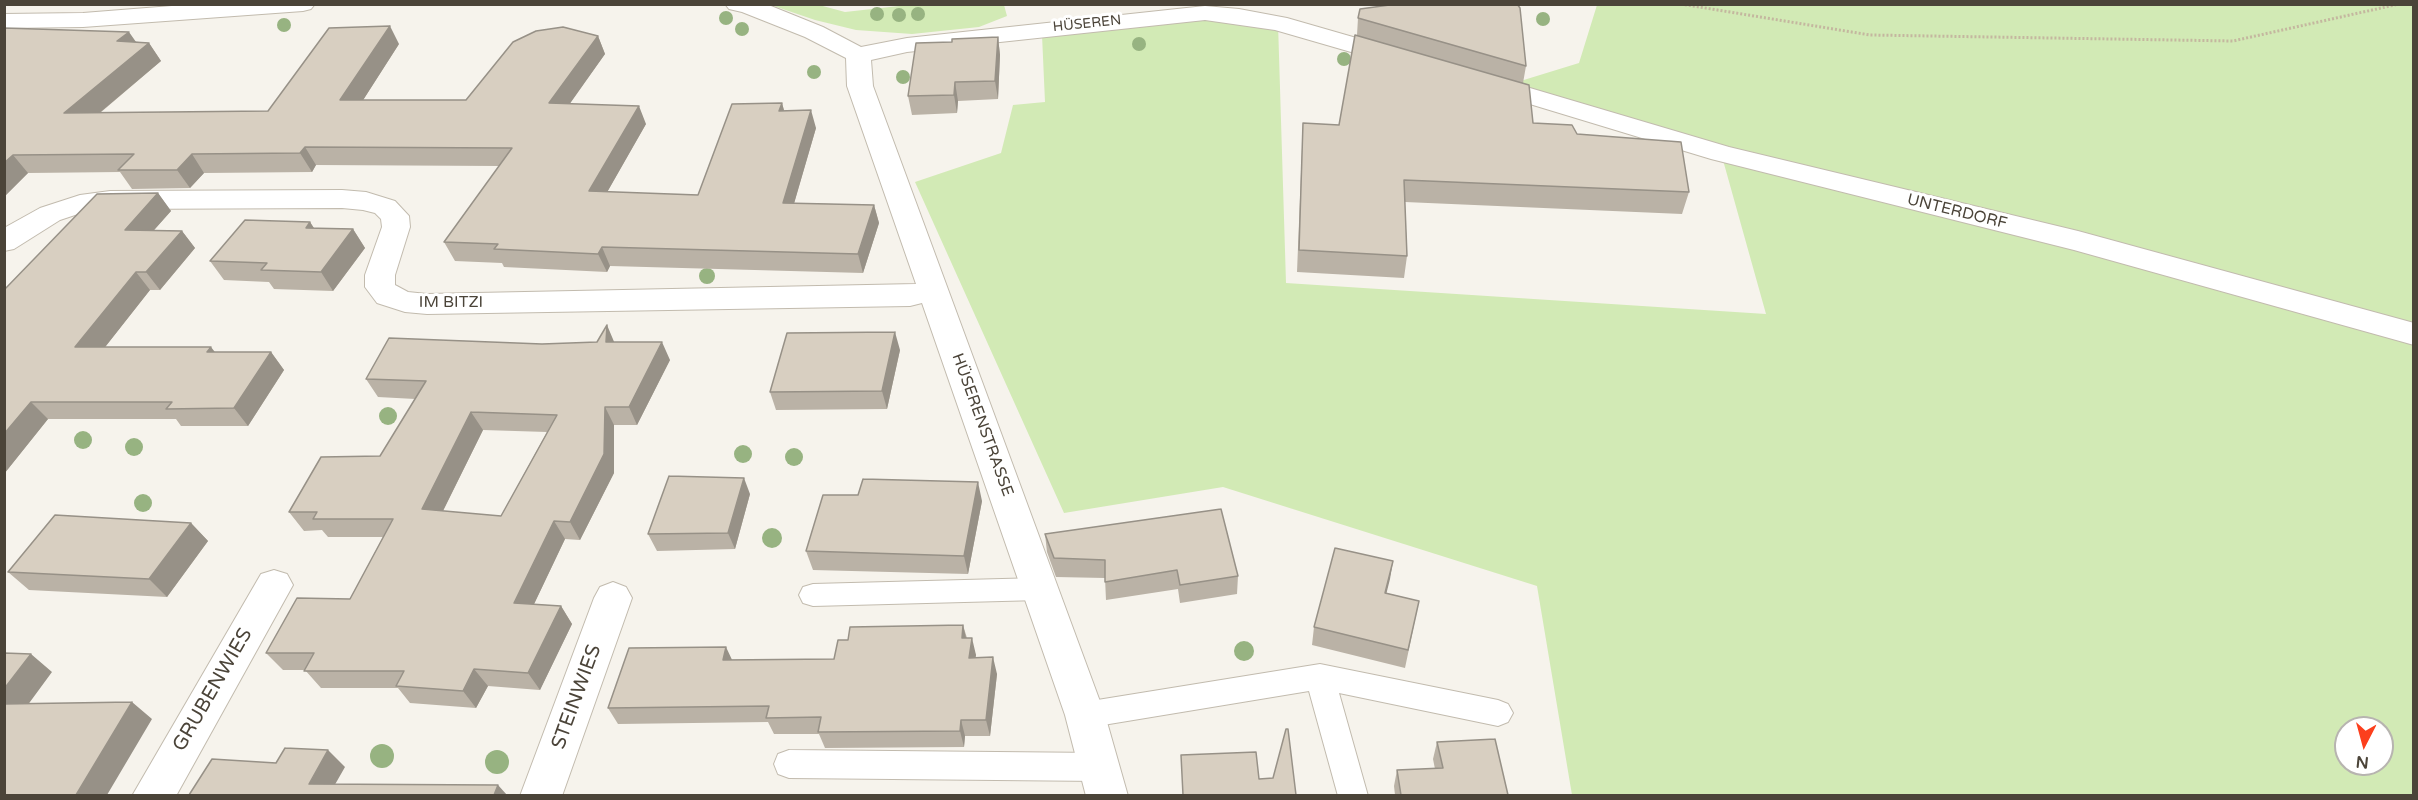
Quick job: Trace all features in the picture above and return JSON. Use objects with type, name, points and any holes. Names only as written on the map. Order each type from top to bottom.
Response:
[{"type":"street","points":[[4,21],[83,20],[303,4]]},
{"type":"street","points":[[743,5],[814,32],[858,55]]},
{"type":"street","name":"HÜSEREN","points":[[858,55],[907,45],[1164,15],[1205,13],[1278,23],[1423,65]]},
{"type":"street","name":"HÜSERENSTRASSE","points":[[858,55],[860,86],[1085,715],[1103,781]]},
{"type":"street","name":"UNTERDORF","points":[[1468,77],[1721,153],[2078,241],[2414,334]]},
{"type":"street","name":"IM BITZI","points":[[4,242],[50,214],[80,204],[110,200],[342,199],[366,201],[385,207],[395,216],[396,227],[380,275],[380,287],[388,296],[405,302],[439,304],[910,296],[934,290]]},
{"type":"street","name":"GRUBENWIES","points":[[153,795],[274,585]]},
{"type":"street","name":"STEINWIES","points":[[541,795],[613,598]]},
{"type":"lane","points":[[813,595],[1040,589]]},
{"type":"lane","points":[[1320,677],[1353,795]]},
{"type":"lane","points":[[1085,715],[1320,677],[1498,712]]},
{"type":"lane","points":[[789,765],[1103,781]]},
{"type":"path","points":[[1681,4],[1870,35],[2233,41],[2399,4]]},
{"type":"green space","points":[[771,5],[819,5],[845,12],[908,5],[1004,5],[1007,16],[979,27],[912,34],[856,30],[815,20]]},
{"type":"green space","points":[[1597,5],[2413,5],[2413,795],[1572,795],[1537,586],[1223,487],[1064,513],[915,182],[1001,153],[1013,105],[1045,102],[1042,35],[1239,16],[1278,23],[1286,283],[1766,314],[1721,153],[1501,87],[1579,63]]},
{"type":"building","points":[[1397,4],[1517,4],[1520,8],[1526,66],[1358,18],[1360,9]]},
{"type":"building","points":[[390,26],[340,100],[466,100],[513,42],[536,31],[563,27],[598,36],[549,103],[639,106],[589,191],[698,195],[732,104],[782,103],[779,111],[811,110],[783,203],[874,205],[858,254],[602,247],[598,254],[494,249],[498,244],[444,242],[512,148],[305,147],[300,153],[192,154],[177,170],[118,170],[134,154],[13,155],[4,163],[4,28],[129,32],[117,41],[149,43],[64,113],[268,111],[329,28]]},
{"type":"building","points":[[1355,35],[1529,85],[1533,123],[1572,125],[1577,134],[1681,142],[1689,192],[1404,180],[1407,256],[1299,250],[1303,123],[1339,125]]},
{"type":"building","points":[[998,37],[995,81],[955,82],[954,95],[908,96],[916,43]]},
{"type":"building","points":[[158,193],[125,230],[182,231],[146,272],[136,272],[75,347],[211,347],[207,352],[271,352],[234,408],[166,409],[172,402],[31,402],[4,434],[4,290],[97,194]]},
{"type":"building","points":[[245,220],[310,222],[306,228],[353,229],[321,272],[261,270],[267,263],[210,261]]},
{"type":"building","points":[[607,325],[606,342],[662,342],[629,407],[605,407],[604,454],[570,522],[554,521],[514,603],[561,606],[528,673],[474,669],[463,691],[396,686],[404,671],[304,671],[314,653],[266,653],[297,598],[350,599],[393,519],[313,519],[317,512],[289,512],[321,457],[380,456],[426,381],[366,379],[389,338],[542,344],[597,342]],"holes":[[[471,412],[557,415],[501,516],[422,509]]]},
{"type":"building","points":[[895,332],[882,391],[770,392],[787,333]]},
{"type":"building","points":[[669,476],[744,478],[728,533],[648,534]]},
{"type":"building","points":[[863,479],[978,482],[964,556],[806,551],[823,495],[858,495]]},
{"type":"building","points":[[1221,509],[1238,576],[1180,585],[1177,570],[1105,582],[1105,560],[1054,558],[1045,534]]},
{"type":"building","points":[[55,515],[191,523],[149,579],[8,572]]},
{"type":"building","points":[[1335,548],[1393,561],[1385,593],[1419,601],[1408,650],[1314,627]]},
{"type":"building","points":[[963,625],[962,638],[972,638],[969,658],[993,657],[986,720],[961,720],[960,731],[818,732],[821,717],[766,718],[769,706],[608,708],[629,648],[726,647],[723,660],[834,659],[838,640],[848,640],[850,627]]},
{"type":"building","points":[[4,653],[31,654],[4,689]]},
{"type":"building","points":[[132,702],[76,795],[4,795],[4,704]]},
{"type":"building","points":[[1286,729],[1288,729],[1296,795],[1183,795],[1181,755],[1256,752],[1259,779],[1273,778]]},
{"type":"building","points":[[1495,739],[1508,795],[1401,795],[1397,770],[1443,768],[1437,742]]},
{"type":"building","points":[[285,748],[328,750],[309,784],[498,785],[494,795],[189,795],[212,759],[276,763]]}]
